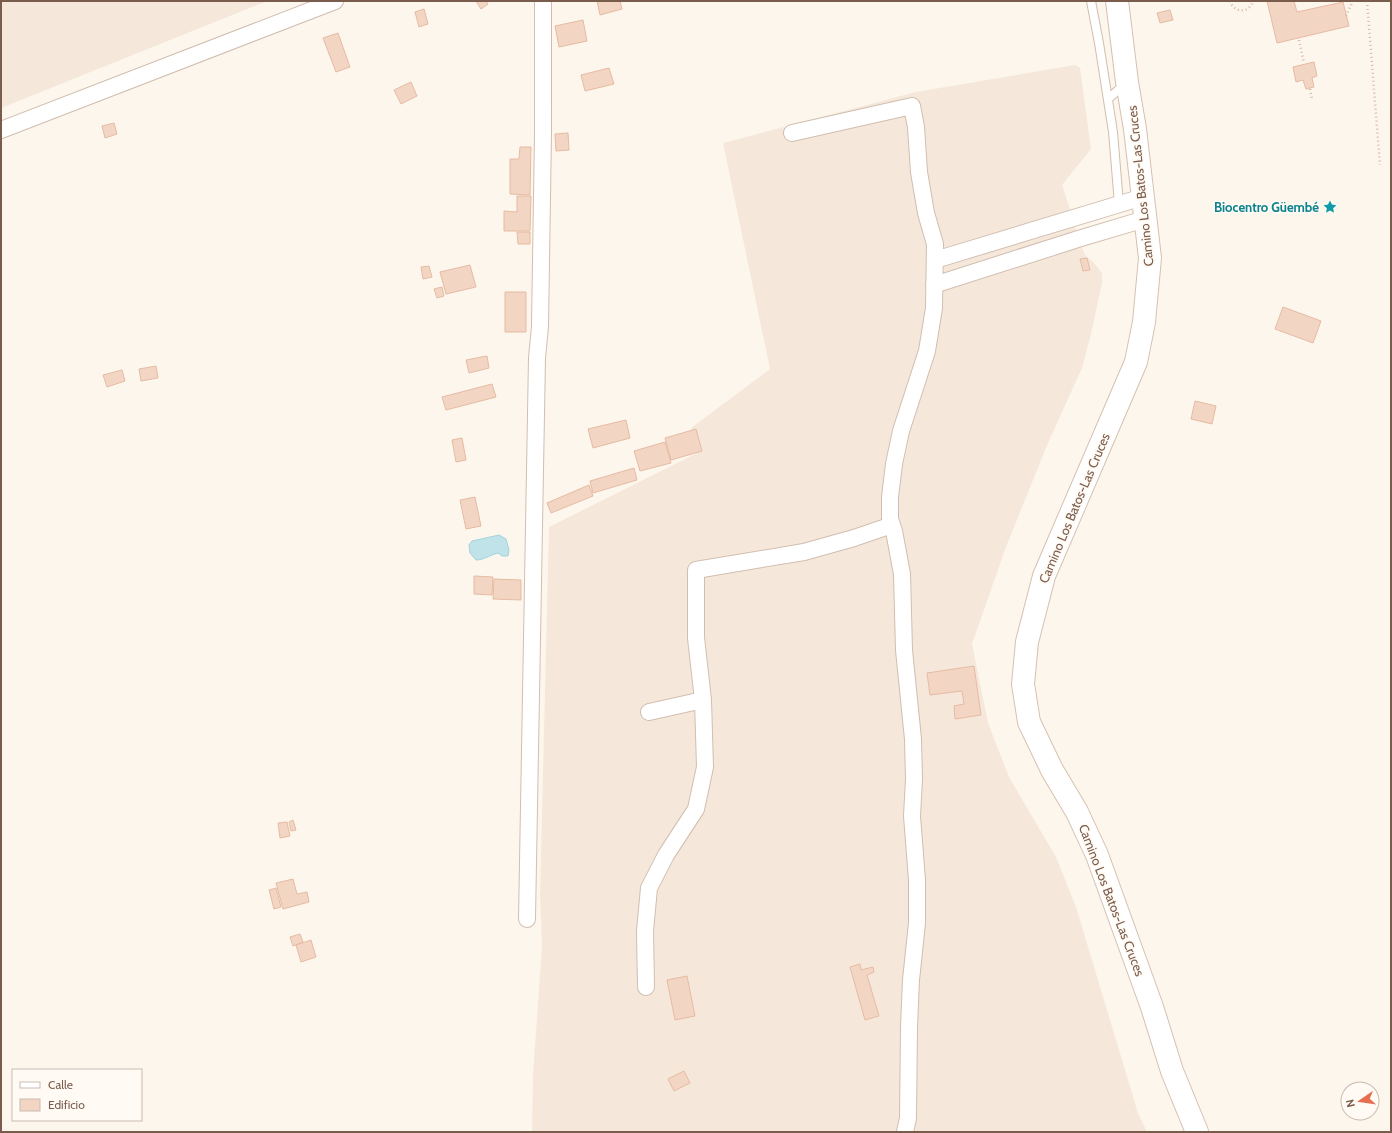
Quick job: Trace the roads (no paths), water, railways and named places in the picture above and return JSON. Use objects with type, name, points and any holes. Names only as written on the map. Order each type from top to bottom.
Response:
[{"type":"street","points":[[1,130],[335,1]]},
{"type":"street","points":[[527,919],[537,358],[540,326],[543,133],[543,1]]},
{"type":"street","name":"Camino Los Batos-Las Cruces","points":[[1117,1],[1127,82],[1135,129],[1150,258],[1144,322],[1136,362],[1044,576],[1027,642],[1023,684],[1029,722],[1052,770],[1077,812],[1097,855],[1152,1007],[1172,1071],[1197,1132]]},
{"type":"street","points":[[792,133],[912,106],[916,127],[919,172],[926,213],[935,244],[934,308],[927,351],[901,431],[894,464],[890,497],[890,519],[902,574],[904,650],[913,739],[914,779],[912,816],[917,880],[917,924],[911,980],[909,1027],[908,1118],[905,1132]]},
{"type":"street","points":[[935,260],[1143,196]]},
{"type":"street","points":[[934,285],[1145,219]]},
{"type":"street","points":[[646,987],[645,931],[649,888],[666,855],[696,809],[704,767],[703,700],[696,638],[696,570],[804,552],[854,538],[892,524]]},
{"type":"street","points":[[649,712],[703,700]]},
{"type":"lane","points":[[1092,1],[1113,132],[1119,204]]},
{"type":"lane","points":[[1108,99],[1127,82]]},
{"type":"water","points":[[499,535],[506,539],[509,550],[508,556],[502,556],[498,553],[476,560],[470,553],[469,545],[472,541]]},
{"type":"place","name":"Biocentro Güembé","points":[[1330,207]]}]
